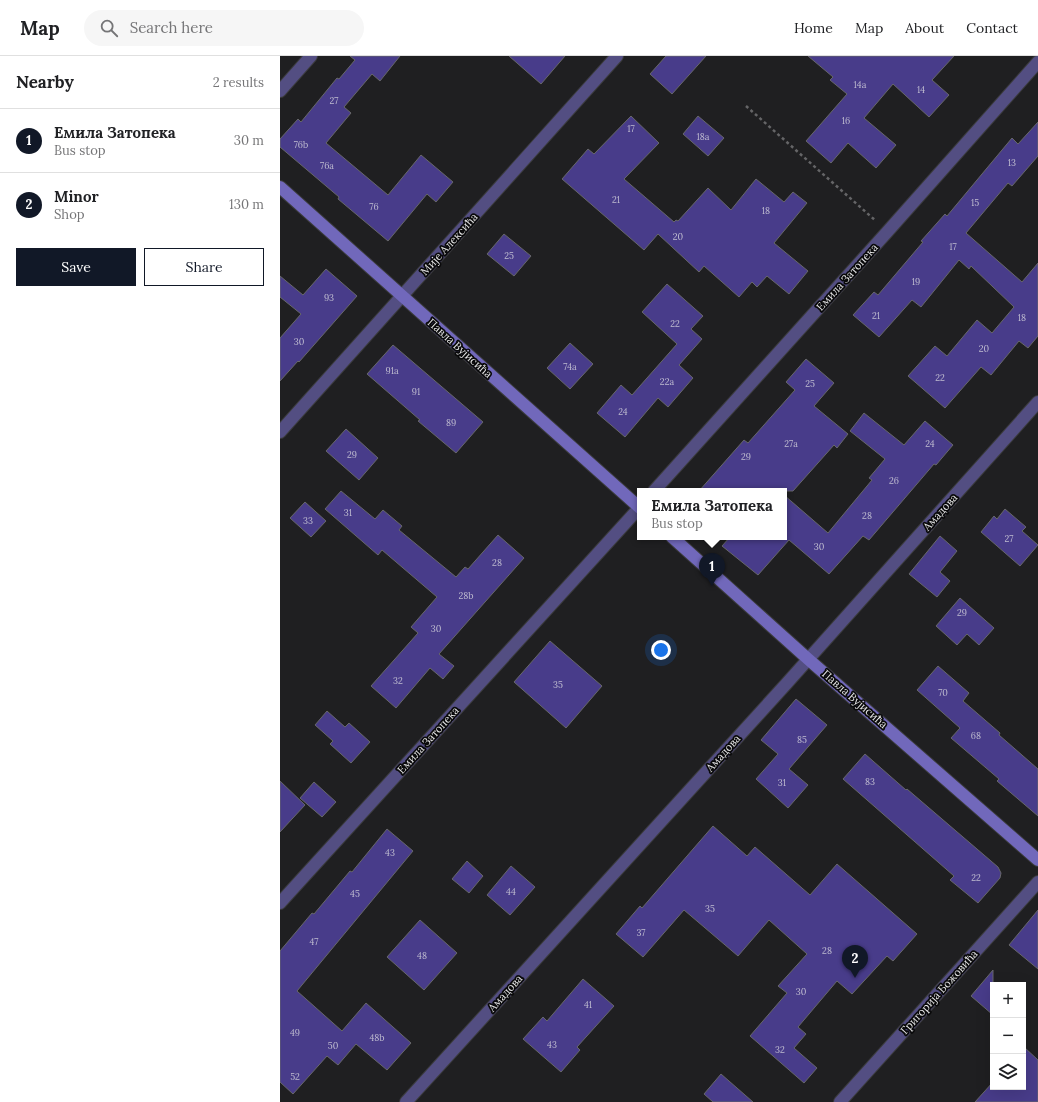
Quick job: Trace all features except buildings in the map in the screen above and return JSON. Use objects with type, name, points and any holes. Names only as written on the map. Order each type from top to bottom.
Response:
[{"type":"street","points":[[280,91],[311,56]]},
{"type":"street","name":"Мије Алексића","points":[[280,432],[617,56]]},
{"type":"street","name":"Емила Затопека","points":[[657,488],[1038,62]]},
{"type":"street","name":"Павла Вујисића","points":[[280,187],[637,504]]},
{"type":"street","name":"Амадова","points":[[406,1102],[808,659],[1038,402]]},
{"type":"street","name":"Емила Затопека","points":[[280,903],[637,510]]},
{"type":"street","name":"Павла Вујисића","points":[[675,540],[808,659],[1038,860]]},
{"type":"street","name":"Григорија Божовића","points":[[840,1102],[1038,882]]},
{"type":"path","points":[[746,106],[888,231]]},
{"type":"place","name":"Емила Затопека","points":[[712,586]]},
{"type":"place","name":"Minor","points":[[855,978]]}]
